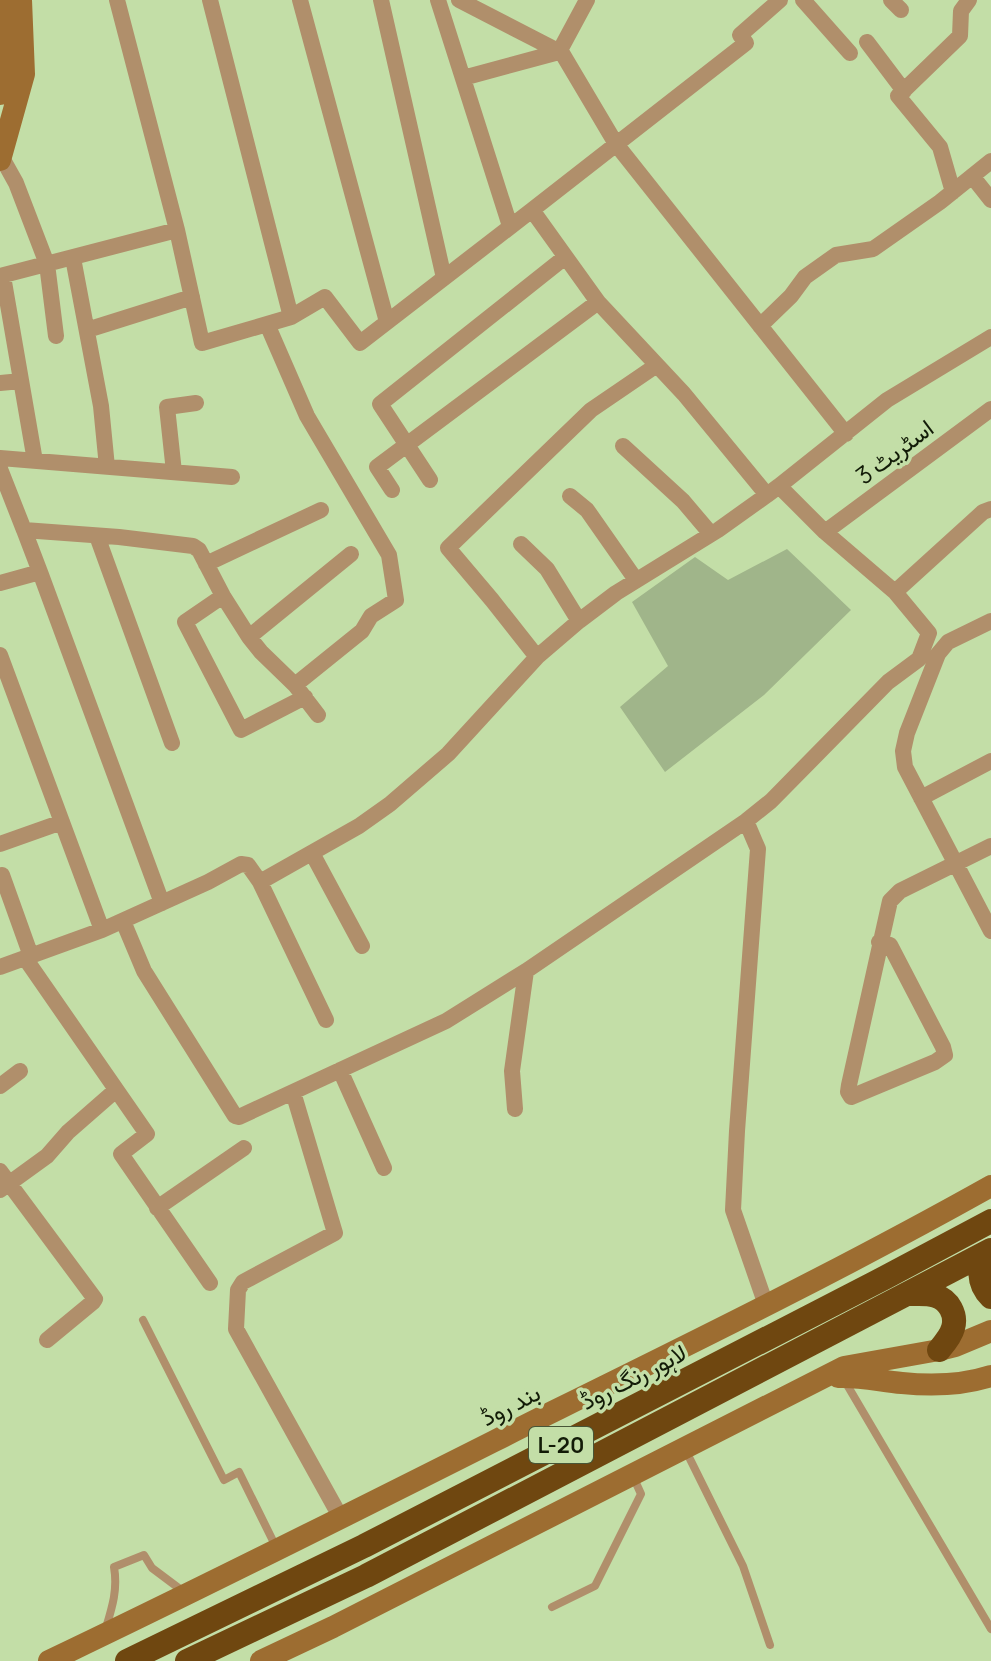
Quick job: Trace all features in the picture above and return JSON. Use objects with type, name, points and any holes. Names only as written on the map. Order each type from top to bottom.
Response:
[{"type":"highway","name":"لاہور رنگ روڈ","points":[[127,1661],[377,1540],[991,1221]]},
{"type":"highway","name":"L-20","points":[[187,1661],[366,1576],[990,1251]]},
{"type":"highway","points":[[990,1251],[982,1261],[980,1272],[981,1283],[991,1297]]},
{"type":"highway","points":[[909,1294],[933,1295],[941,1298],[952,1310],[953,1329],[939,1350]]},
{"type":"main road","points":[[0,94],[5,0]]},
{"type":"main road","points":[[1,159],[24,74],[23,0]]},
{"type":"main road","name":"بند روڈ","points":[[49,1661],[188,1595],[766,1305],[991,1186]]},
{"type":"main road","points":[[261,1661],[684,1447],[831,1377],[844,1367],[939,1350],[991,1331]]},
{"type":"main road","points":[[831,1377],[859,1377],[903,1384],[946,1384],[974,1382],[991,1376]]},
{"type":"street","points":[[117,0],[177,230],[202,343],[291,317],[325,297],[360,343],[746,43],[740,35],[780,0]]},
{"type":"street","points":[[210,0],[291,317]]},
{"type":"street","points":[[300,0],[387,322]]},
{"type":"street","points":[[381,0],[444,278]]},
{"type":"street","points":[[438,0],[510,226]]},
{"type":"street","points":[[459,0],[562,53],[616,144],[846,434]]},
{"type":"street","points":[[463,78],[559,52],[587,0]]},
{"type":"street","points":[[803,0],[850,53]]},
{"type":"street","points":[[953,192],[940,147],[898,96],[960,36],[961,11],[969,0]]},
{"type":"street","points":[[867,42],[904,91]]},
{"type":"street","points":[[1,159],[16,183],[47,264],[56,336]]},
{"type":"street","points":[[760,326],[791,296],[805,277],[825,262],[836,255],[873,249],[991,161]]},
{"type":"street","points":[[972,176],[991,200]]},
{"type":"street","points":[[123,921],[144,971],[235,1116],[243,1116],[446,1021],[526,971],[746,821],[771,801],[888,682],[919,659],[929,633],[895,592],[773,490],[598,302],[532,210]]},
{"type":"street","points":[[35,461],[2,276],[177,230]]},
{"type":"street","points":[[73,258],[101,406],[107,467]]},
{"type":"street","points":[[430,480],[380,404],[564,258]]},
{"type":"street","points":[[87,330],[192,297]]},
{"type":"street","points":[[392,490],[377,467],[598,302]]},
{"type":"street","points":[[223,596],[185,622],[241,730],[300,691],[362,631],[371,616],[396,600],[389,555],[307,416],[267,324]]},
{"type":"street","points":[[260,882],[380,811],[448,754],[537,657],[616,593],[711,534],[773,490],[887,400],[991,337]]},
{"type":"street","points":[[537,657],[448,548],[591,410],[657,365]]},
{"type":"street","points":[[0,383],[21,381]]},
{"type":"street","points":[[174,472],[167,407],[196,403]]},
{"type":"street","name":"اسٹریٹ 3","points":[[825,532],[991,409]]},
{"type":"street","points":[[623,446],[683,501],[711,534]]},
{"type":"street","points":[[0,458],[232,477]]},
{"type":"street","points":[[0,469],[162,903]]},
{"type":"street","points":[[570,496],[587,510],[636,580]]},
{"type":"street","points":[[895,592],[983,512],[991,509]]},
{"type":"street","points":[[206,564],[321,510]]},
{"type":"street","points":[[24,530],[193,546],[199,550],[249,637],[300,691],[318,715]]},
{"type":"street","points":[[97,536],[172,743]]},
{"type":"street","points":[[521,544],[547,569],[579,621]]},
{"type":"street","points":[[249,637],[351,554]]},
{"type":"street","points":[[0,583],[40,572]]},
{"type":"street","points":[[991,621],[948,642],[938,654],[903,751],[905,767],[991,931]]},
{"type":"street","points":[[0,655],[102,930]]},
{"type":"street","points":[[921,798],[991,761]]},
{"type":"street","points":[[746,821],[758,849],[733,1210],[766,1305]]},
{"type":"street","points":[[0,844],[62,822]]},
{"type":"street","points":[[879,942],[890,945],[945,1055],[851,1097],[849,1085],[879,942],[890,901],[893,896],[991,846]]},
{"type":"street","points":[[312,853],[362,946]]},
{"type":"street","points":[[0,967],[102,930],[245,863],[260,882],[326,1020]]},
{"type":"street","points":[[2,875],[28,957],[147,1134],[121,1154],[210,1283]]},
{"type":"street","points":[[515,1109],[512,1071],[526,971]]},
{"type":"street","points":[[340,1070],[384,1168]]},
{"type":"street","points":[[0,1086],[20,1071]]},
{"type":"street","points":[[47,1340],[95,1299],[3,1181],[47,1156],[68,1132],[116,1090]]},
{"type":"street","points":[[293,1092],[335,1233],[243,1282],[238,1290],[236,1329],[341,1518]]},
{"type":"street","points":[[157,1208],[244,1148]]},
{"type":"lane","points":[[143,1320],[224,1480],[239,1472],[278,1550]]},
{"type":"lane","points":[[831,1377],[991,1629]]},
{"type":"lane","points":[[684,1447],[743,1566],[770,1645]]},
{"type":"lane","points":[[552,1607],[595,1586],[641,1494],[632,1474]]},
{"type":"lane","points":[[104,1635],[115,1601],[117,1583],[114,1567],[144,1555],[152,1568],[188,1595]]},
{"type":"green space","points":[[787,549],[851,610],[764,695],[665,772],[620,707],[668,666],[632,602],[695,557],[728,580]]}]
